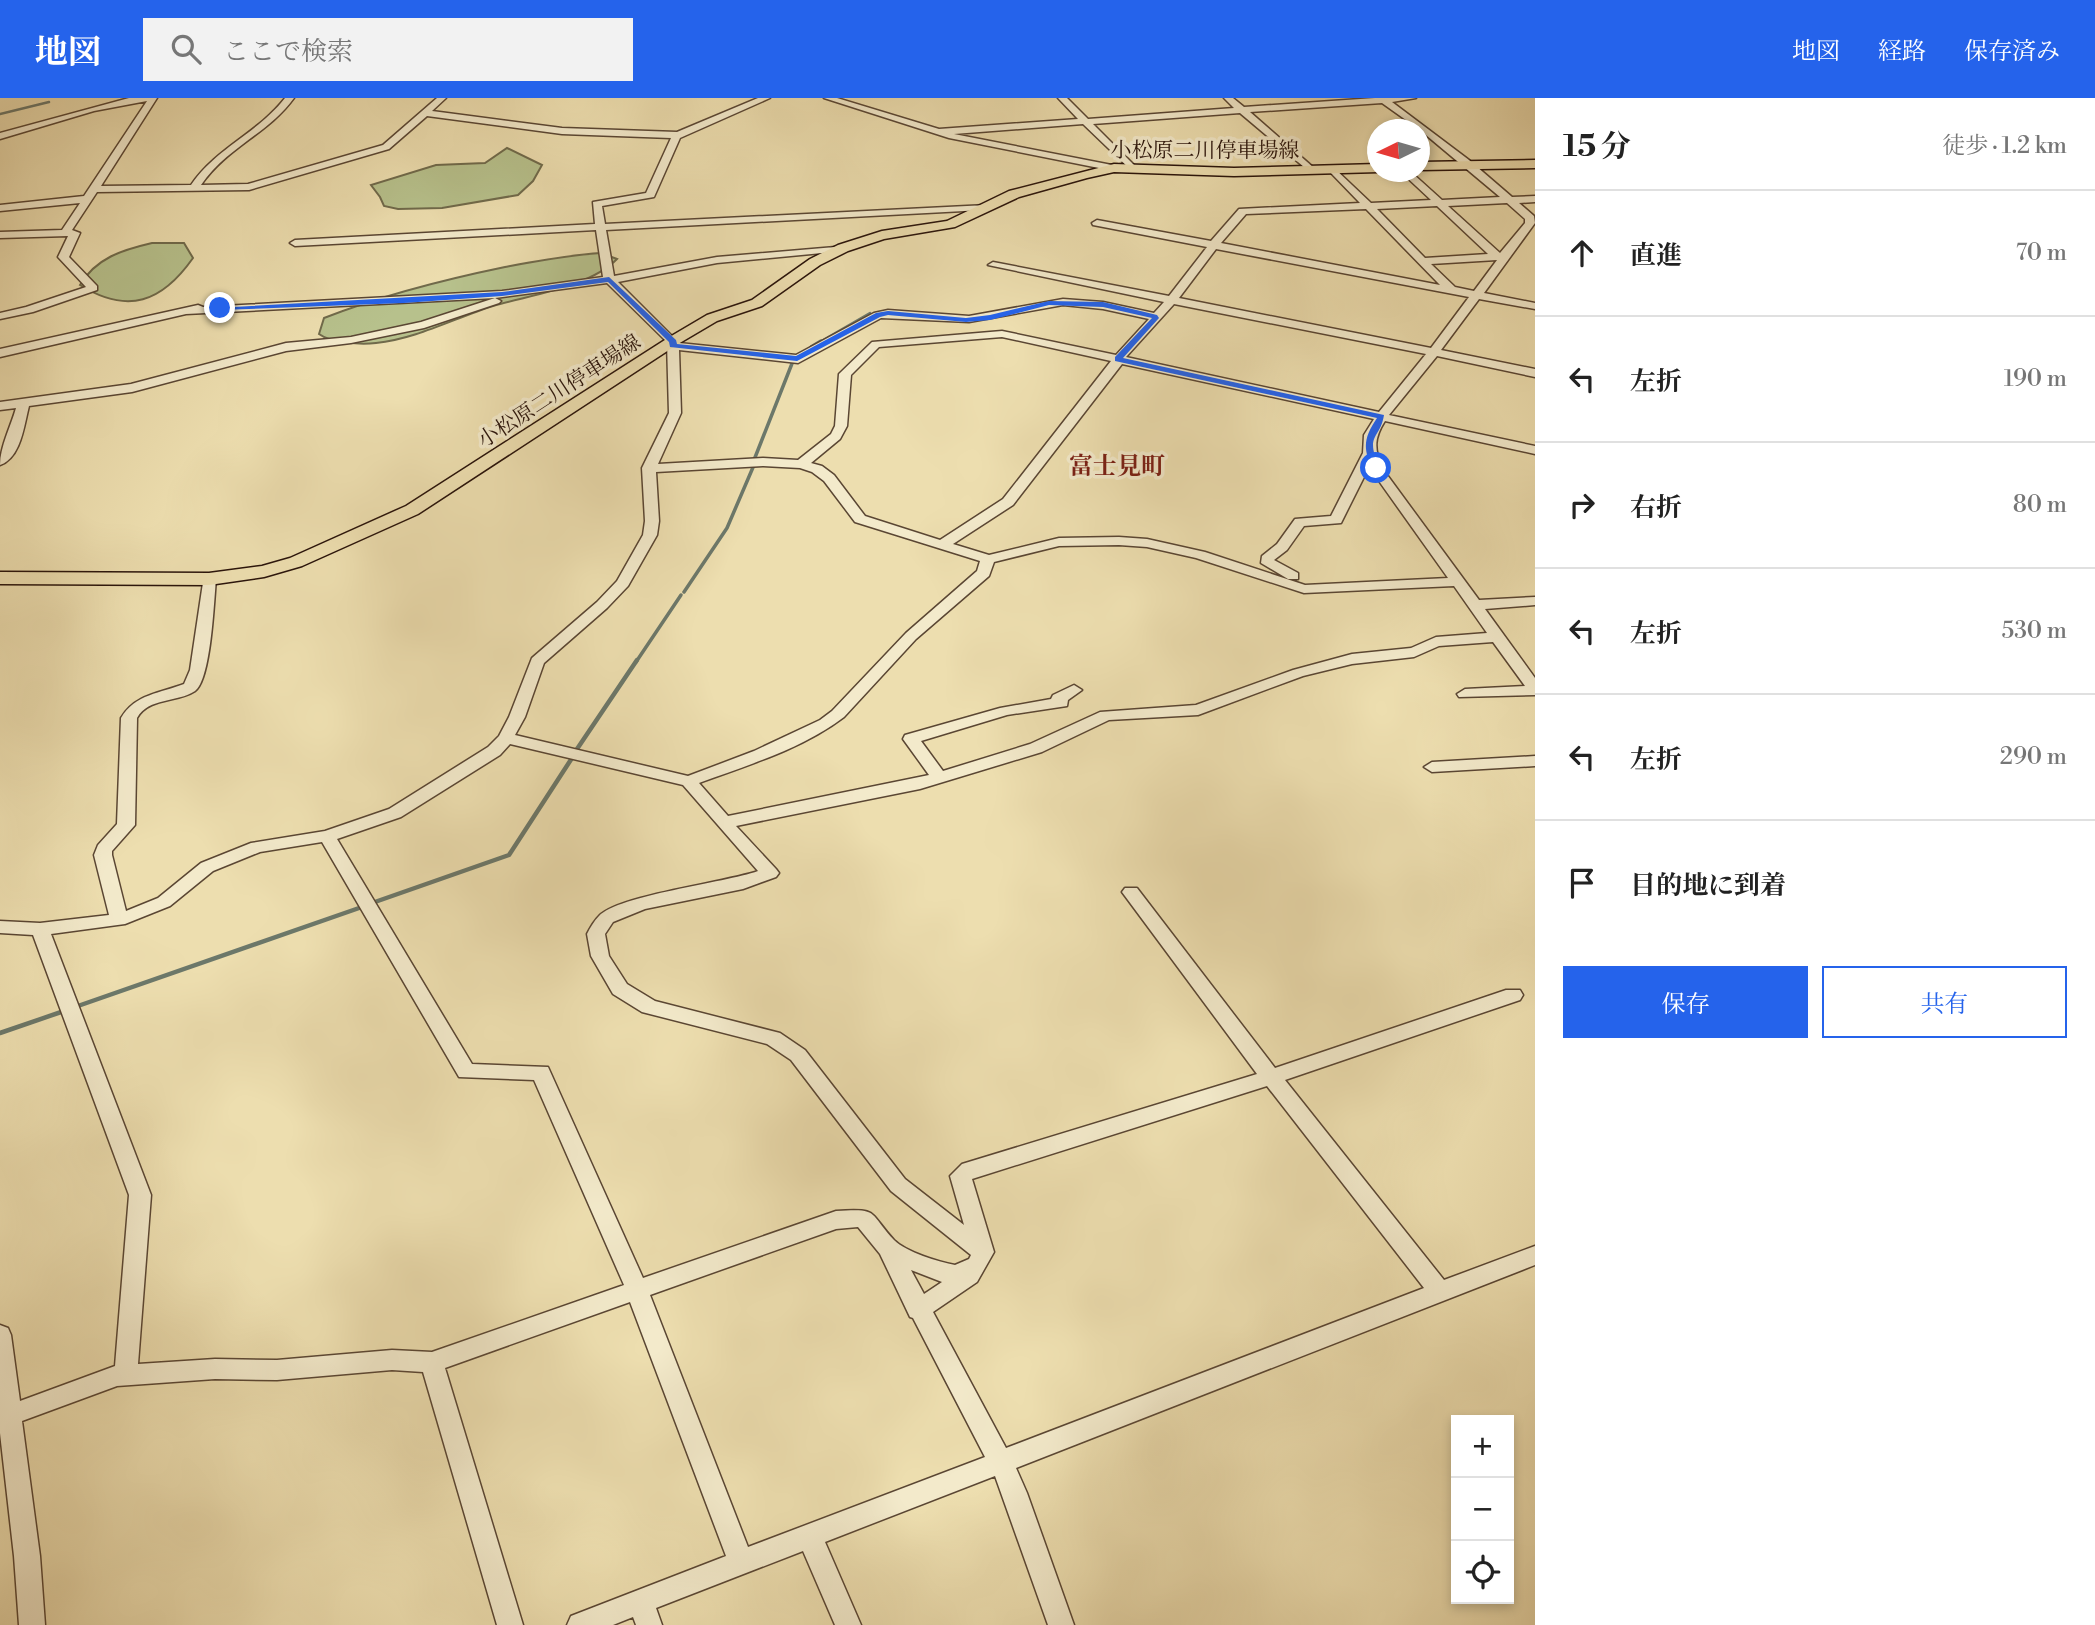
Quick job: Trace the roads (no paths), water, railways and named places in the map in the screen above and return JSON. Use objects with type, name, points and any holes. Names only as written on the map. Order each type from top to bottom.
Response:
[{"type":"main road","points":[[1430,166],[1535,164]]},
{"type":"main road","name":"小松原二川停車場線","points":[[0,578],[209,579],[264,571],[296,562],[412,510],[712,318],[757,303],[815,262],[843,248],[882,235],[950,224],[1014,194],[1114,168],[1234,172],[1367,168]]},
{"type":"street","points":[[0,135],[50,123],[78,111],[147,98]]},
{"type":"street","points":[[65,233],[85,199],[131,136],[153,98]]},
{"type":"street","points":[[194,188],[219,155],[271,120],[290,98]]},
{"type":"street","points":[[95,188],[249,187],[386,147],[442,98]]},
{"type":"street","points":[[766,98],[674,138],[650,195],[597,204],[609,279],[673,344],[797,359],[878,315],[888,313],[966,320],[1049,303],[1077,303],[1103,305],[1157,317]]},
{"type":"street","points":[[828,98],[938,132],[1114,168]]},
{"type":"street","points":[[1062,98],[1132,168]]},
{"type":"street","points":[[1228,98],[1311,170]]},
{"type":"street","points":[[938,132],[1412,98]]},
{"type":"street","points":[[1304,589],[1296,578],[1268,563],[1267,559],[1282,547],[1300,522],[1336,520],[1369,453],[1370,435],[1381,417],[1434,352],[1501,257],[1530,223],[1531,218],[1470,165],[1383,99]]},
{"type":"street","points":[[426,113],[562,131],[678,135]]},
{"type":"street","points":[[1333,170],[1451,290]]},
{"type":"street","points":[[1417,182],[1501,257]]},
{"type":"street","points":[[0,208],[85,199]]},
{"type":"street","points":[[941,545],[1008,502],[1109,374],[1117,359],[1157,317],[1212,245],[1245,211],[1535,199]]},
{"type":"street","points":[[295,243],[983,207]]},
{"type":"street","points":[[1097,223],[1535,306]]},
{"type":"street","points":[[0,235],[75,233],[64,257],[93,288],[29,310],[0,316]]},
{"type":"street","points":[[187,311],[502,294],[717,260],[843,248]]},
{"type":"street","points":[[1424,261],[1501,257]]},
{"type":"street","points":[[993,265],[1535,373]]},
{"type":"street","points":[[0,406],[132,388],[225,361],[286,347],[379,335],[556,286]]},
{"type":"street","points":[[0,353],[187,311],[226,299]]},
{"type":"street","points":[[801,464],[836,436],[841,426],[845,374],[876,344],[1002,334],[1535,450]]},
{"type":"street","points":[[0,927],[40,929],[119,920],[164,902],[207,867],[257,847],[327,836],[395,814],[494,751],[506,738],[517,718],[537,661],[602,605],[623,583],[650,535],[652,521],[649,468],[675,413],[673,344]]},
{"type":"street","points":[[0,461],[4,459],[12,442],[23,404]]},
{"type":"street","points":[[1369,453],[1376,468],[1535,690]]},
{"type":"street","points":[[649,468],[763,462],[801,464],[817,469],[829,478],[860,519],[988,559],[1059,542],[1147,543],[1200,555],[1304,589],[1458,582]]},
{"type":"street","points":[[506,738],[689,781],[760,755],[832,718],[911,636],[984,573],[988,559]]},
{"type":"street","points":[[119,920],[103,855],[104,849],[126,825],[129,718],[132,710],[139,704],[191,687],[198,670],[209,579]]},
{"type":"street","points":[[1475,605],[1535,601]]},
{"type":"street","points":[[726,822],[889,790],[939,777],[1036,748],[1106,715],[1198,710],[1298,673],[1352,659],[1414,652],[1436,642],[1497,636]]},
{"type":"street","points":[[939,777],[911,739],[969,721],[1047,703],[1061,703],[1061,695],[1074,690]]},
{"type":"street","points":[[1465,694],[1535,690]]},
{"type":"street","points":[[1432,767],[1535,761]]},
{"type":"street","points":[[689,781],[711,810],[726,822],[770,873],[743,883],[641,904],[607,918],[596,934],[600,956],[620,989],[649,1007],[773,1038],[798,1055],[898,1185],[983,1252]]},
{"type":"street","points":[[327,836],[466,1072],[541,1072],[637,1290],[741,1562]]},
{"type":"street","points":[[1131,892],[1271,1077],[1440,1292]]},
{"type":"street","points":[[40,929],[139,1195],[126,1375]]},
{"type":"street","points":[[918,1310],[972,1273],[981,1260],[983,1252],[961,1176],[969,1170],[1271,1077],[1513,995]]},
{"type":"street","points":[[10,1415],[117,1376],[215,1369],[277,1370],[392,1360],[432,1362],[851,1217],[862,1218],[872,1225],[888,1248],[918,1310],[1000,1461],[1015,1493],[1061,1625]]},
{"type":"street","points":[[888,1248],[947,1275],[962,1276],[972,1273]]},
{"type":"street","points":[[580,1625],[645,1614],[741,1562],[1535,1255]]},
{"type":"street","points":[[0,1335],[27,1556],[32,1625]]},
{"type":"street","points":[[432,1362],[510,1625]]},
{"type":"street","points":[[809,1535],[848,1625]]},
{"type":"waterway","points":[[0,114],[49,102]]},
{"type":"waterway","points":[[818,343],[870,313]]},
{"type":"waterway","points":[[811,347],[821,341]]},
{"type":"waterway","points":[[754,460],[793,361]]},
{"type":"waterway","points":[[684,592],[727,528],[754,465]]},
{"type":"waterway","points":[[636,662],[681,595]]},
{"type":"waterway","points":[[575,752],[637,660]]},
{"type":"waterway","points":[[372,903],[509,855],[572,758]]},
{"type":"waterway","points":[[75,1007],[362,907]]},
{"type":"waterway","points":[[0,1033],[67,1010]]},
{"type":"district","name":"富士見町","points":[[1117,466]]}]
